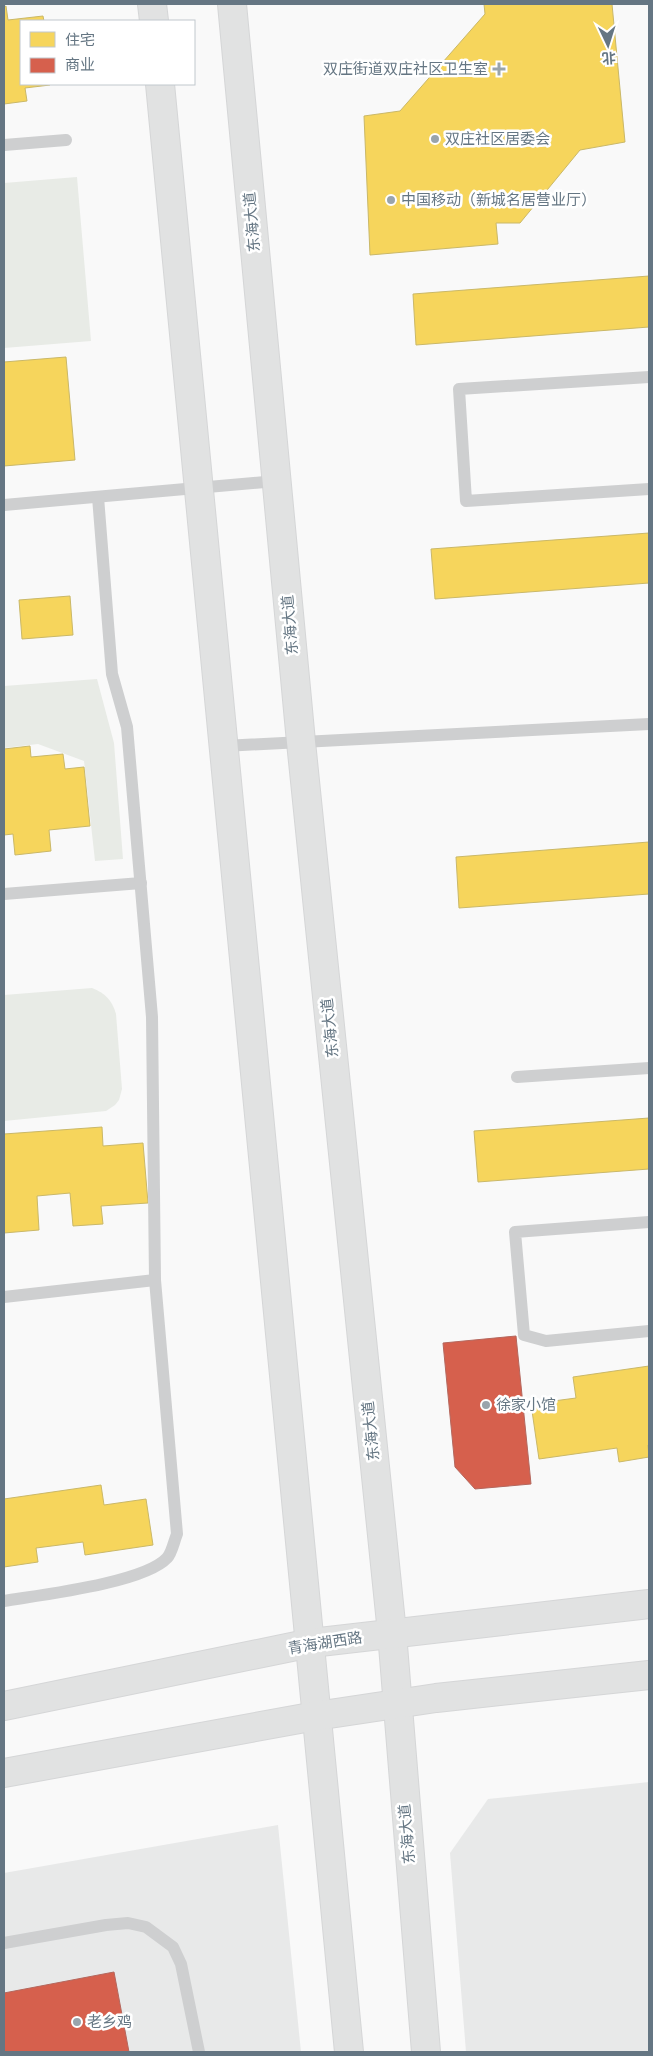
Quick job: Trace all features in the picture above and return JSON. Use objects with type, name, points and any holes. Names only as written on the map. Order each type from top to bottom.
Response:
[{"type":"street","points":[[152,4],[154,20]]},
{"type":"street","name":"东海大道","points":[[232,4],[301,742],[392,1633],[426,2052]]},
{"type":"street","points":[[160,85],[349,2052]]},
{"type":"street","name":"青海湖西路","points":[[4,1706],[311,1643],[649,1604]]},
{"type":"street","points":[[4,1772],[316,1716],[436,1698],[649,1675]]},
{"type":"lane","points":[[4,145],[66,140]]},
{"type":"lane","points":[[649,377],[459,389],[466,501],[649,489]]},
{"type":"lane","points":[[4,505],[276,481]]},
{"type":"lane","points":[[4,1602],[129,1578],[151,1570],[168,1558],[177,1534],[155,1280],[152,1017],[127,727],[112,674],[98,497]]},
{"type":"lane","points":[[224,746],[649,724]]},
{"type":"lane","points":[[4,894],[141,883]]},
{"type":"lane","points":[[518,1077],[649,1068]]},
{"type":"lane","points":[[649,1222],[515,1232],[524,1335],[546,1341],[649,1331]]},
{"type":"lane","points":[[4,1297],[155,1280]]},
{"type":"lane","points":[[4,1943],[106,1925],[128,1924],[146,1927],[173,1947],[181,1964],[199,2052]]},
{"type":"shaded area","points":[[77,177],[91,341],[4,348],[4,183]]},
{"type":"shaded area","points":[[97,679],[114,743],[123,859],[95,861],[84,761],[38,744],[4,748],[4,686]]},
{"type":"shaded area","points":[[92,988],[101,992],[107,998],[116,1014],[122,1089],[119,1100],[106,1111],[4,1121],[4,995]]},
{"type":"shaded area","points":[[649,1782],[649,2052],[466,2052],[450,1853],[488,1799]]},
{"type":"shaded area","points":[[278,1825],[301,2052],[4,2052],[4,1873]]},
{"type":"building: 住宅","points":[[484,4],[612,4],[625,142],[580,150],[520,223],[496,223],[498,244],[370,255],[364,116],[400,111],[485,14]]},
{"type":"building: 住宅","points":[[6,6],[8,20],[43,16],[44,20],[20,20],[20,85],[50,85],[25,88],[27,101],[4,104],[4,7]]},
{"type":"building: 住宅","points":[[649,276],[649,327],[416,345],[413,294]]},
{"type":"building: 住宅","points":[[66,357],[75,460],[4,466],[4,362]]},
{"type":"building: 住宅","points":[[649,533],[649,583],[435,599],[431,549]]},
{"type":"building: 住宅","points":[[70,596],[73,635],[22,639],[19,600]]},
{"type":"building: 住宅","points":[[30,746],[31,757],[63,754],[65,769],[84,767],[90,826],[49,830],[51,851],[15,855],[13,834],[4,835],[4,749]]},
{"type":"building: 住宅","points":[[649,842],[649,894],[459,908],[456,857]]},
{"type":"building: 住宅","points":[[649,1118],[649,1169],[478,1182],[474,1131]]},
{"type":"building: 住宅","points":[[102,1127],[103,1146],[143,1143],[148,1203],[101,1206],[103,1224],[73,1226],[70,1193],[37,1196],[39,1230],[4,1233],[4,1134]]},
{"type":"building: 住宅","points":[[649,1366],[649,1457],[619,1462],[617,1448],[539,1459],[531,1404],[576,1398],[573,1377]]},
{"type":"building: 住宅","points":[[101,1485],[104,1505],[146,1499],[153,1545],[85,1555],[83,1542],[36,1548],[38,1562],[4,1567],[4,1499]]},
{"type":"building: 商业","name":"徐家小馆","points":[[516,1336],[531,1484],[475,1489],[455,1467],[443,1343]]},
{"type":"building: 商业","points":[[114,1972],[129,2052],[4,2052],[4,1993]]},
{"type":"place","name":"双庄街道双庄社区卫生室","points":[[499,69]]},
{"type":"place","name":"双庄社区居委会","points":[[435,139]]},
{"type":"place","name":"中国移动（新城名居营业厅）","points":[[391,200]]},
{"type":"place","name":"徐家小馆","points":[[486,1405]]},
{"type":"place","name":"老乡鸡","points":[[77,2022]]}]
